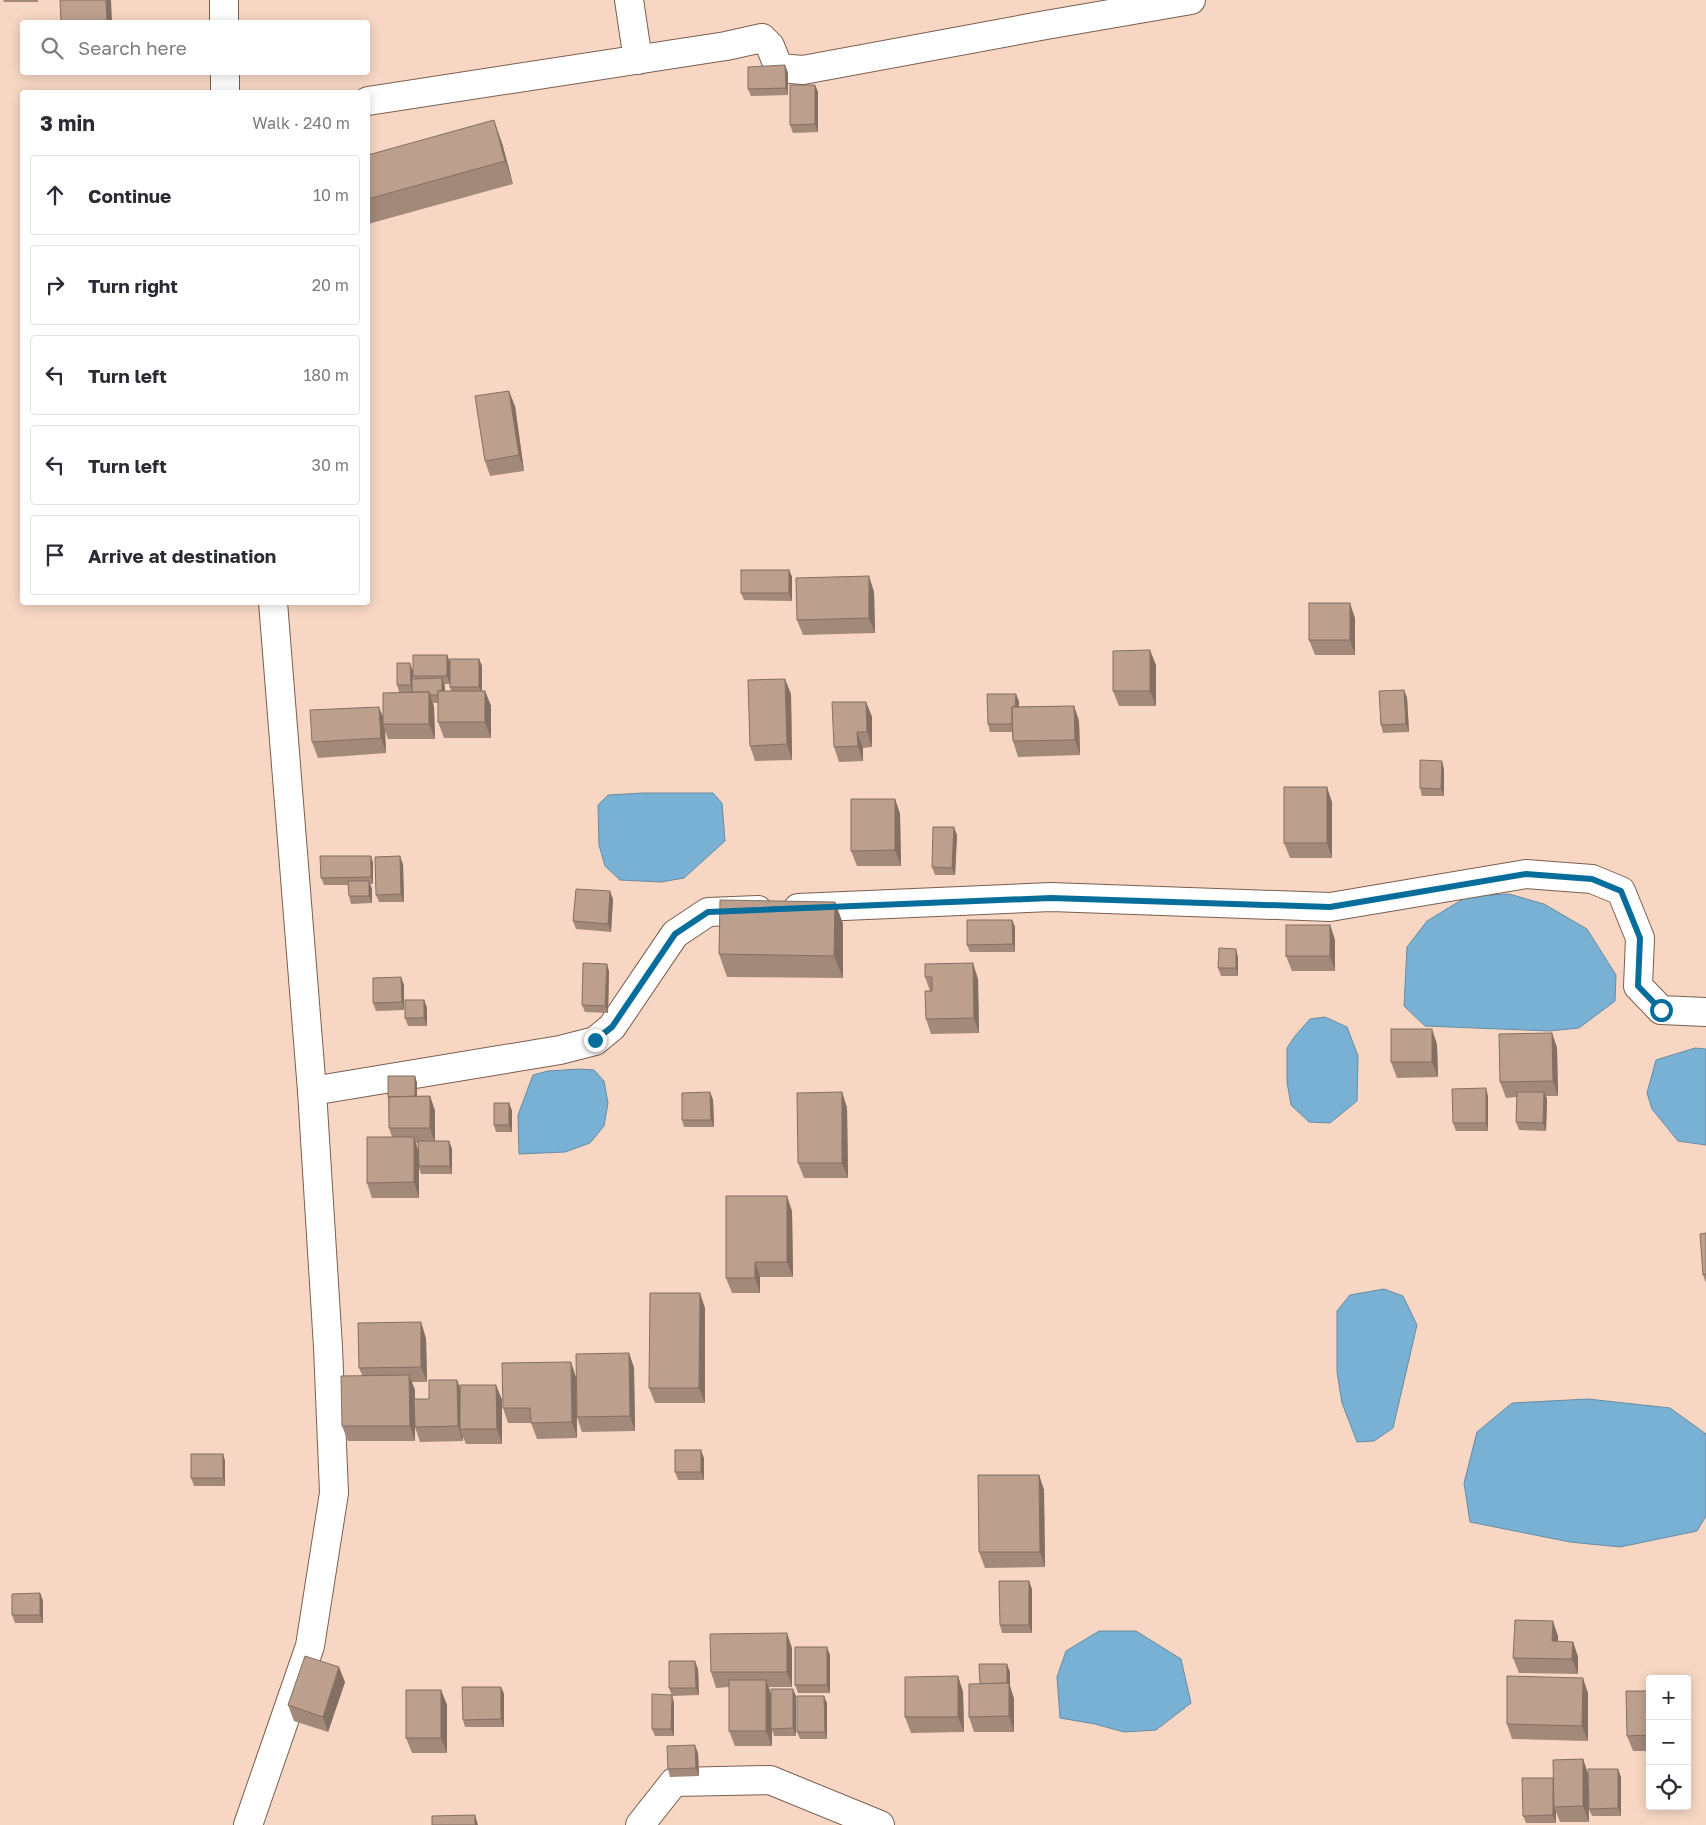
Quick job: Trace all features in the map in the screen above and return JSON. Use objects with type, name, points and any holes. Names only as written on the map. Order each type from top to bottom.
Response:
[{"type":"street","points":[[224,0],[224,20]]},
{"type":"street","points":[[629,0],[638,60]]},
{"type":"street","points":[[370,102],[726,46],[762,38],[770,46],[779,68],[803,70],[1191,0]]},
{"type":"street","points":[[225,75],[225,90]]},
{"type":"street","points":[[248,1825],[310,1646],[334,1493],[328,1347],[312,1091],[273,605]]},
{"type":"street","points":[[312,1091],[560,1050],[595,1040],[612,1027],[675,934],[708,912],[1051,898],[1330,907],[1526,874],[1592,879],[1621,891],[1640,938],[1638,986],[1661,1010],[1706,1012]]},
{"type":"street","points":[[640,1825],[674,1782],[770,1780],[880,1825]]},
{"type":"water","points":[[713,793],[722,803],[725,841],[684,878],[661,882],[620,880],[605,866],[599,845],[598,805],[608,795]]},
{"type":"water","points":[[1509,894],[1544,904],[1587,929],[1616,975],[1615,1001],[1579,1028],[1549,1031],[1425,1026],[1404,1006],[1407,947],[1427,921],[1468,896]]},
{"type":"water","points":[[1325,1017],[1347,1027],[1358,1056],[1357,1101],[1330,1123],[1309,1122],[1291,1105],[1287,1082],[1287,1048],[1310,1019]]},
{"type":"water","points":[[1695,1048],[1706,1049],[1706,1145],[1678,1141],[1652,1109],[1647,1093],[1656,1060]]},
{"type":"water","points":[[594,1070],[604,1081],[608,1103],[604,1126],[590,1143],[565,1152],[519,1154],[518,1115],[533,1075],[548,1071]]},
{"type":"water","points":[[1384,1289],[1403,1296],[1417,1325],[1393,1428],[1374,1441],[1357,1442],[1342,1403],[1337,1372],[1337,1311],[1350,1295]]},
{"type":"water","points":[[1588,1399],[1670,1408],[1706,1434],[1706,1516],[1697,1531],[1620,1547],[1570,1542],[1470,1522],[1464,1483],[1477,1432],[1512,1403]]},
{"type":"water","points":[[1099,1631],[1136,1631],[1181,1659],[1191,1703],[1156,1730],[1124,1732],[1095,1724],[1060,1718],[1057,1677],[1066,1651]]},
{"type":"building","points":[[60,0],[106,0],[107,20],[61,20]]},
{"type":"building","points":[[785,65],[786,88],[748,89],[748,67]]},
{"type":"building","points":[[790,85],[815,85],[815,124],[790,125]]},
{"type":"building","points":[[494,120],[505,161],[370,198],[370,154]]},
{"type":"building","points":[[509,391],[519,455],[485,461],[475,396]]},
{"type":"building","points":[[741,570],[789,570],[789,593],[741,593]]},
{"type":"building","points":[[869,576],[869,618],[797,620],[796,578]]},
{"type":"building","points":[[1309,603],[1350,603],[1350,640],[1309,640]]},
{"type":"building","points":[[1150,650],[1150,691],[1113,691],[1113,651]]},
{"type":"building","points":[[413,655],[447,655],[447,676],[413,676]]},
{"type":"building","points":[[450,659],[479,659],[479,687],[450,687]]},
{"type":"building","points":[[397,663],[410,663],[411,685],[397,685]]},
{"type":"building","points":[[442,678],[442,691],[438,691],[438,695],[430,695],[429,692],[412,692],[412,679]]},
{"type":"building","points":[[785,679],[787,744],[750,746],[748,680]]},
{"type":"building","points":[[1404,690],[1406,724],[1381,725],[1379,691]]},
{"type":"building","points":[[438,691],[485,691],[485,722],[438,722]]},
{"type":"building","points":[[429,692],[429,724],[383,724],[383,693]]},
{"type":"building","points":[[987,694],[1016,694],[1015,707],[1012,707],[1012,724],[988,724]]},
{"type":"building","points":[[832,702],[866,702],[867,732],[857,732],[858,746],[834,747]]},
{"type":"building","points":[[1074,706],[1075,740],[1013,741],[1012,707]]},
{"type":"building","points":[[379,707],[381,738],[312,742],[310,710]]},
{"type":"building","points":[[1420,760],[1442,761],[1441,789],[1420,788]]},
{"type":"building","points":[[1284,787],[1327,787],[1327,843],[1284,843]]},
{"type":"building","points":[[851,799],[895,799],[895,850],[851,851]]},
{"type":"building","points":[[933,827],[954,827],[952,868],[932,867]]},
{"type":"building","points":[[320,856],[371,856],[371,877],[321,878]]},
{"type":"building","points":[[400,856],[401,894],[376,895],[375,857]]},
{"type":"building","points":[[348,881],[369,881],[369,896],[349,896]]},
{"type":"building","points":[[576,889],[610,891],[608,924],[573,921]]},
{"type":"building","points":[[720,900],[835,902],[834,956],[719,954]]},
{"type":"building","points":[[967,920],[1012,920],[1013,944],[967,945]]},
{"type":"building","points":[[1286,925],[1330,925],[1330,956],[1286,956]]},
{"type":"building","points":[[1219,948],[1236,949],[1236,968],[1218,968]]},
{"type":"building","points":[[583,963],[607,964],[605,1006],[582,1005]]},
{"type":"building","points":[[973,963],[974,1018],[926,1019],[925,991],[932,991],[932,977],[925,977],[925,964]]},
{"type":"building","points":[[401,977],[402,1002],[373,1003],[373,978]]},
{"type":"building","points":[[405,1000],[424,1000],[424,1018],[405,1018]]},
{"type":"building","points":[[1391,1029],[1432,1029],[1432,1062],[1391,1062]]},
{"type":"building","points":[[1552,1033],[1553,1081],[1500,1082],[1499,1034]]},
{"type":"building","points":[[388,1076],[415,1076],[415,1096],[388,1097]]},
{"type":"building","points":[[1486,1088],[1486,1123],[1453,1123],[1452,1089]]},
{"type":"building","points":[[710,1092],[711,1120],[682,1120],[682,1093]]},
{"type":"building","points":[[842,1092],[842,1163],[798,1163],[797,1093]]},
{"type":"building","points":[[1517,1092],[1544,1092],[1543,1123],[1516,1122]]},
{"type":"building","points":[[430,1096],[430,1128],[389,1128],[389,1097]]},
{"type":"building","points":[[494,1103],[509,1103],[509,1125],[494,1125]]},
{"type":"building","points":[[367,1137],[414,1137],[414,1182],[367,1183]]},
{"type":"building","points":[[418,1141],[449,1141],[450,1166],[419,1166]]},
{"type":"building","points":[[726,1196],[787,1196],[787,1262],[755,1262],[755,1278],[726,1278]]},
{"type":"building","points":[[1706,1233],[1706,1274],[1703,1275],[1700,1234]]},
{"type":"building","points":[[650,1293],[700,1293],[699,1388],[649,1388]]},
{"type":"building","points":[[421,1322],[421,1367],[359,1368],[358,1323]]},
{"type":"building","points":[[629,1353],[630,1416],[577,1417],[576,1354]]},
{"type":"building","points":[[571,1362],[572,1422],[531,1423],[530,1408],[503,1408],[502,1363]]},
{"type":"building","points":[[409,1375],[410,1426],[342,1426],[341,1376]]},
{"type":"building","points":[[429,1380],[457,1380],[458,1426],[415,1427],[414,1399],[429,1399]]},
{"type":"building","points":[[460,1385],[496,1385],[497,1429],[460,1429]]},
{"type":"building","points":[[675,1450],[701,1450],[701,1472],[675,1472]]},
{"type":"building","points":[[191,1454],[223,1454],[223,1478],[191,1478]]},
{"type":"building","points":[[978,1475],[1039,1475],[1040,1552],[979,1552]]},
{"type":"building","points":[[999,1581],[1029,1581],[1029,1625],[1000,1625]]},
{"type":"building","points":[[40,1593],[40,1615],[12,1615],[12,1594]]},
{"type":"building","points":[[1515,1620],[1553,1621],[1552,1641],[1573,1642],[1572,1659],[1513,1658]]},
{"type":"building","points":[[787,1633],[787,1672],[711,1672],[710,1634]]},
{"type":"building","points":[[795,1647],[827,1647],[827,1685],[795,1685]]},
{"type":"building","points":[[305,1656],[339,1667],[323,1717],[288,1705]]},
{"type":"building","points":[[669,1661],[695,1661],[696,1688],[669,1688]]},
{"type":"building","points":[[979,1664],[1007,1664],[1007,1683],[980,1684]]},
{"type":"building","points":[[958,1676],[958,1717],[905,1717],[905,1677]]},
{"type":"building","points":[[1507,1676],[1583,1678],[1582,1726],[1507,1724]]},
{"type":"building","points":[[729,1680],[766,1680],[766,1731],[729,1731]]},
{"type":"building","points":[[1009,1683],[1009,1716],[969,1717],[969,1684]]},
{"type":"building","points":[[462,1687],[501,1687],[501,1719],[463,1720]]},
{"type":"building","points":[[771,1689],[793,1689],[793,1728],[771,1729]]},
{"type":"building","points":[[406,1690],[441,1690],[441,1738],[406,1738]]},
{"type":"building","points":[[1626,1691],[1646,1691],[1646,1735],[1627,1736]]},
{"type":"building","points":[[652,1694],[672,1695],[671,1729],[652,1729]]},
{"type":"building","points":[[797,1696],[824,1696],[825,1732],[797,1732]]},
{"type":"building","points":[[695,1745],[696,1768],[668,1769],[667,1746]]},
{"type":"building","points":[[1583,1759],[1583,1806],[1554,1807],[1553,1760]]},
{"type":"building","points":[[1588,1769],[1618,1769],[1618,1808],[1589,1809]]},
{"type":"building","points":[[1522,1778],[1553,1778],[1553,1815],[1523,1816]]},
{"type":"building","points":[[475,1815],[475,1825],[432,1825],[432,1816]]},
{"type":"route","points":[[595,1040],[612,1027],[675,934],[708,912],[1051,898],[1330,907],[1526,874],[1592,879],[1621,891],[1640,938],[1638,986],[1661,1010]]}]
